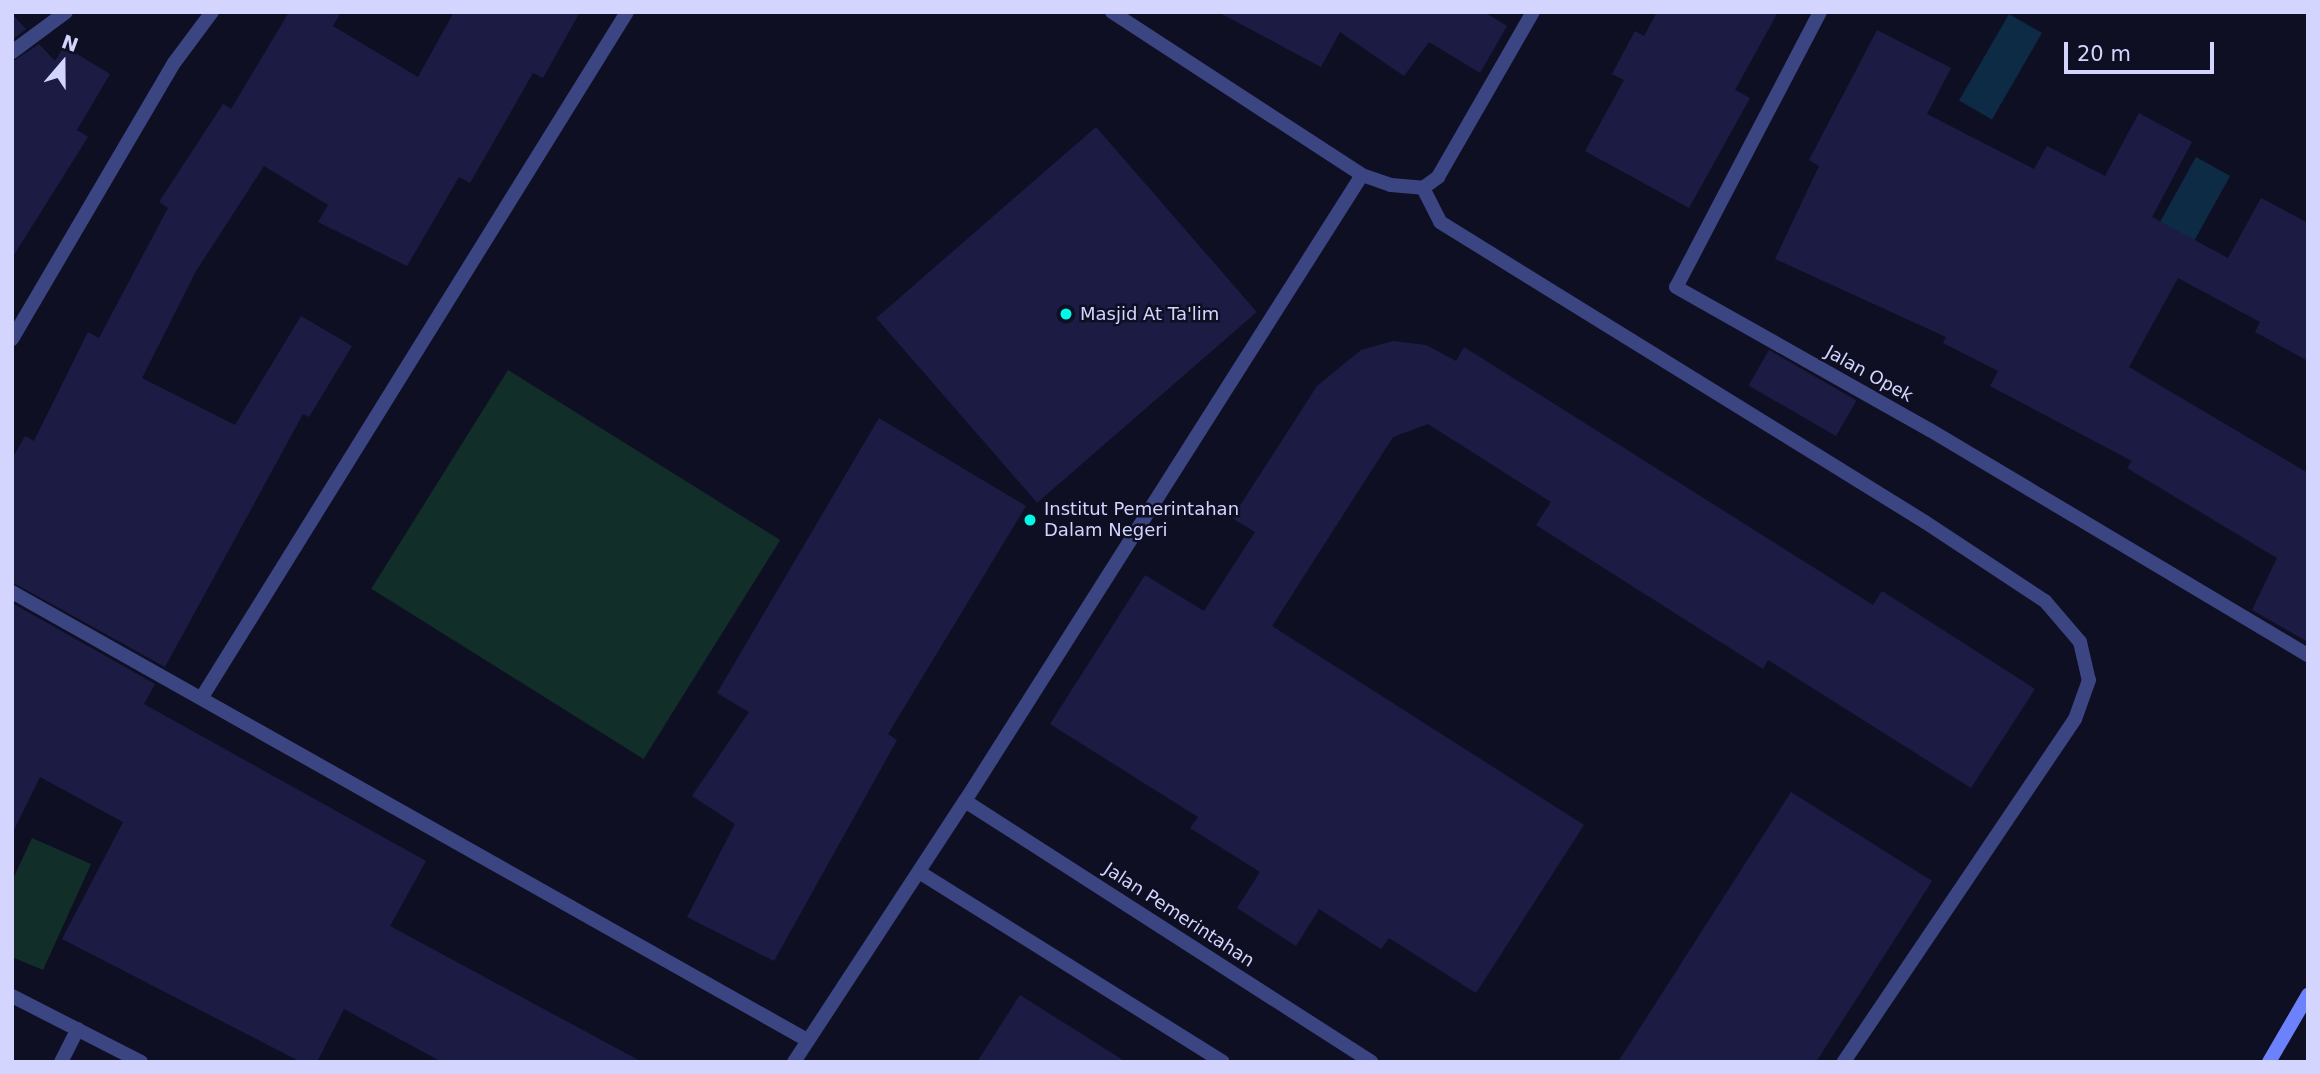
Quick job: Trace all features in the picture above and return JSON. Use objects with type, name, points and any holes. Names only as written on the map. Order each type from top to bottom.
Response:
[{"type":"street","points":[[12,52],[66,12]]},
{"type":"street","points":[[12,339],[174,63],[212,12]]},
{"type":"street","points":[[202,697],[627,12]]},
{"type":"street","points":[[1112,12],[1362,174],[1391,185],[1423,188],[1438,177],[1533,12]]},
{"type":"street","name":"Jalan Opek","points":[[1819,12],[1676,287],[1930,430],[2308,656]]},
{"type":"street","points":[[794,1062],[965,801],[1362,174]]},
{"type":"street","points":[[1423,188],[1440,222],[1925,522],[2045,601],[2080,642],[2089,680],[2075,719],[1844,1062]]},
{"type":"street","points":[[12,592],[807,1040]]},
{"type":"street","name":"Jalan Pemerintahan","points":[[965,801],[1372,1062]]},
{"type":"street","points":[[919,872],[1223,1062]]},
{"type":"street","points":[[2269,1062],[2308,995]]},
{"type":"street","points":[[12,996],[141,1062]]},
{"type":"street","points":[[61,1062],[78,1030]]},
{"type":"green space","points":[[508,370],[780,540],[644,759],[371,589]]},
{"type":"green space","points":[[32,838],[91,864],[43,970],[12,957],[12,881]]},
{"type":"water","points":[[2009,14],[2042,33],[1992,120],[1959,101]]},
{"type":"water","points":[[2196,157],[2230,176],[2182,263],[2148,244]]},
{"type":"building","points":[[289,12],[341,12],[333,26],[418,77],[454,12],[580,12],[543,78],[533,73],[470,183],[459,177],[407,266],[318,222],[328,205],[264,166],[196,271],[142,378],[235,425],[301,316],[352,346],[309,417],[303,414],[165,667],[12,582],[12,459],[25,436],[34,441],[88,332],[99,338],[168,208],[159,202],[223,104],[231,109]]},
{"type":"building","points":[[1218,12],[1484,12],[1507,26],[1480,73],[1429,42],[1404,76],[1340,32],[1321,67]]},
{"type":"building","points":[[1657,12],[1778,12],[1735,90],[1750,98],[1689,208],[1585,151],[1624,80],[1612,74],[1635,31],[1644,36]]},
{"type":"building","points":[[12,14],[26,29],[12,40]]},
{"type":"building","points":[[1877,30],[1951,68],[1927,114],[2034,169],[2047,146],[2105,176],[2139,113],[2192,142],[2152,217],[2228,258],[2261,198],[2308,223],[2308,361],[2255,332],[2260,322],[2178,278],[2129,367],[2308,473],[2308,642],[2252,610],[2277,558],[2127,468],[2132,461],[1990,386],[1998,371],[1943,343],[1946,337],[1775,259],[1819,166],[1809,160]]},
{"type":"building","points":[[39,44],[55,61],[64,46],[110,74],[77,130],[88,137],[12,258],[12,62]]},
{"type":"building","name":"Masjid At Ta'lim","points":[[1096,127],[1257,312],[1037,503],[876,318]]},
{"type":"building","points":[[1393,341],[1426,345],[1456,361],[1464,347],[1873,605],[1882,591],[2035,689],[1971,788],[1768,660],[1763,669],[1536,525],[1551,502],[1428,424],[1393,437],[1272,626],[1584,825],[1476,993],[1389,938],[1381,949],[1319,909],[1296,946],[1237,908],[1260,872],[1190,828],[1198,817],[1050,724],[1145,575],[1204,611],[1255,532],[1232,518],[1317,386],[1361,350]]},
{"type":"building","points":[[1769,350],[1856,400],[1836,436],[1748,386]]},
{"type":"building","points":[[879,418],[1026,506],[888,734],[897,740],[774,961],[687,917],[735,824],[692,796],[749,712],[717,693]]},
{"type":"building","points":[[12,603],[155,684],[144,704],[426,861],[390,926],[642,1062],[442,1062],[344,1009],[317,1062],[301,1062],[62,939],[123,822],[40,777],[12,834]]},
{"type":"building","points":[[1791,792],[1932,881],[1816,1062],[1618,1062]]},
{"type":"building","points":[[1020,995],[1126,1062],[977,1062]]},
{"type":"place","name":"Masjid At Ta'lim","points":[[1066,314]]},
{"type":"place","name":"Institut Pemerintahan Dalam Negeri","points":[[1030,520]]}]
